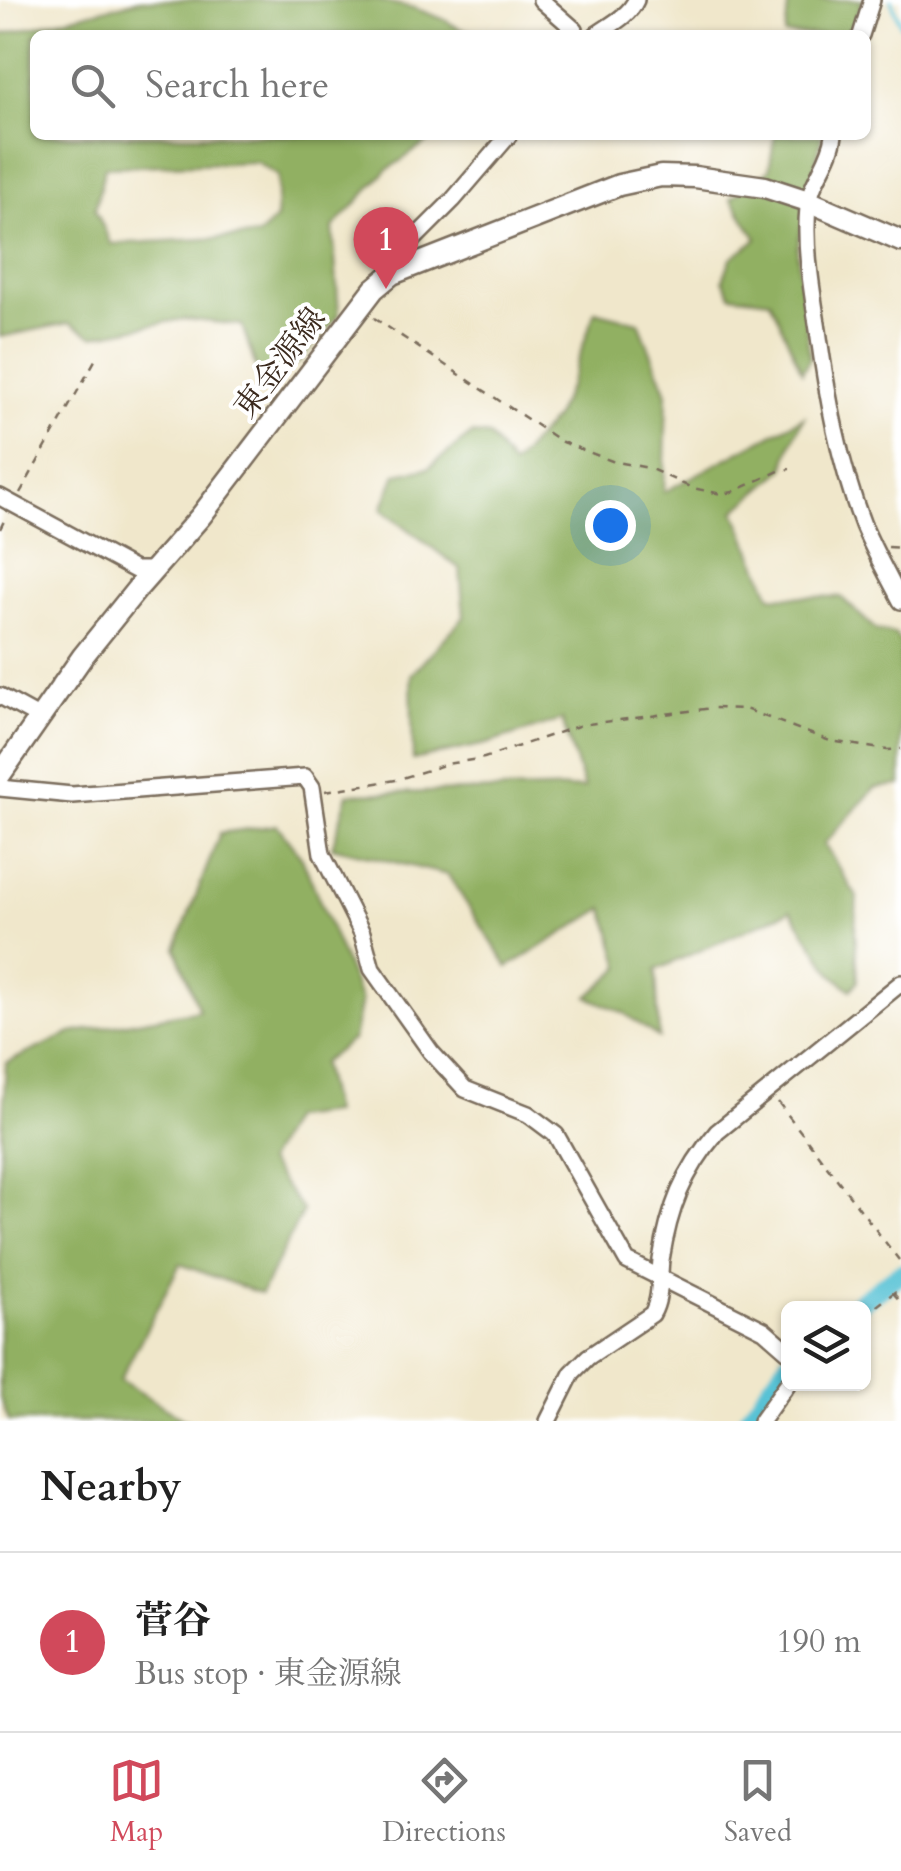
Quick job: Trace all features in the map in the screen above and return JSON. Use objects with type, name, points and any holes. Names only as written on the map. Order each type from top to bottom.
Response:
[{"type":"main road","name":"東金源線","points":[[0,775],[83,656],[202,516],[374,289],[392,274],[646,178],[695,178],[765,187],[901,241]]},
{"type":"street","points":[[541,0],[575,30]]},
{"type":"street","points":[[603,30],[626,14],[636,0]]},
{"type":"street","points":[[863,30],[872,0]]},
{"type":"street","points":[[392,274],[400,253],[505,140]]},
{"type":"street","points":[[833,140],[808,201],[812,294],[838,444],[864,526],[901,601]]},
{"type":"street","points":[[7,500],[135,570],[154,570]]},
{"type":"street","points":[[0,696],[40,718]]},
{"type":"street","points":[[0,788],[72,795],[306,776],[312,787],[322,854],[362,933],[372,970],[431,1052],[465,1089],[528,1114],[556,1135],[628,1260],[764,1330],[781,1345]]},
{"type":"street","points":[[548,1421],[572,1373],[588,1357],[652,1314],[657,1305],[672,1207],[681,1184],[705,1146],[717,1132],[901,983]]},
{"type":"street","points":[[762,1421],[783,1391]]},
{"type":"path","points":[[360,308],[562,442],[612,461],[649,468],[692,488],[722,494],[790,469]]},
{"type":"path","points":[[0,529],[7,500],[98,355]]},
{"type":"path","points":[[313,793],[416,775],[447,764],[484,758],[581,725],[712,708],[746,708],[830,741],[901,749]]},
{"type":"path","points":[[774,1096],[898,1260]]},
{"type":"path","points":[[871,1310],[901,1287]]},
{"type":"path","points":[[893,1293],[901,1302]]},
{"type":"green space","points":[[140,0],[376,0],[414,8],[464,30],[30,30],[30,140],[431,140],[387,170],[333,228],[339,315],[299,363],[258,374],[242,325],[183,319],[93,336],[69,323],[0,337],[0,35]],"holes":[[[257,162],[278,176],[276,219],[258,236],[111,244],[95,209],[105,167]]]},
{"type":"green space","points":[[789,0],[863,0],[852,30],[786,30]]},
{"type":"green space","points":[[774,140],[821,140],[797,249],[810,358],[802,372],[770,300],[731,295],[723,280],[731,258],[757,239],[731,198],[769,170]]},
{"type":"green space","points":[[595,311],[639,322],[667,393],[664,492],[804,417],[784,469],[735,511],[771,596],[841,597],[876,630],[895,634],[901,643],[901,785],[875,788],[824,844],[857,897],[858,981],[851,990],[832,974],[791,910],[656,970],[659,1038],[624,1013],[588,997],[621,967],[604,908],[508,967],[448,875],[332,847],[348,794],[584,788],[562,720],[486,744],[413,760],[411,675],[464,617],[460,569],[382,509],[396,474],[428,468],[472,434],[489,436],[512,466],[555,417]]},
{"type":"green space","points":[[277,825],[302,858],[361,1001],[353,1039],[322,1063],[333,1113],[291,1118],[267,1162],[303,1211],[261,1294],[180,1264],[120,1380],[187,1421],[9,1421],[0,1398],[0,1168],[6,1063],[71,1033],[199,1010],[176,948],[220,833]]},
{"type":"waterway","points":[[891,0],[901,25]]},
{"type":"waterway","points":[[862,1301],[901,1273]]},
{"type":"waterway","points":[[746,1421],[781,1373]]},
{"type":"place","name":"菅谷","points":[[386,289]]}]
